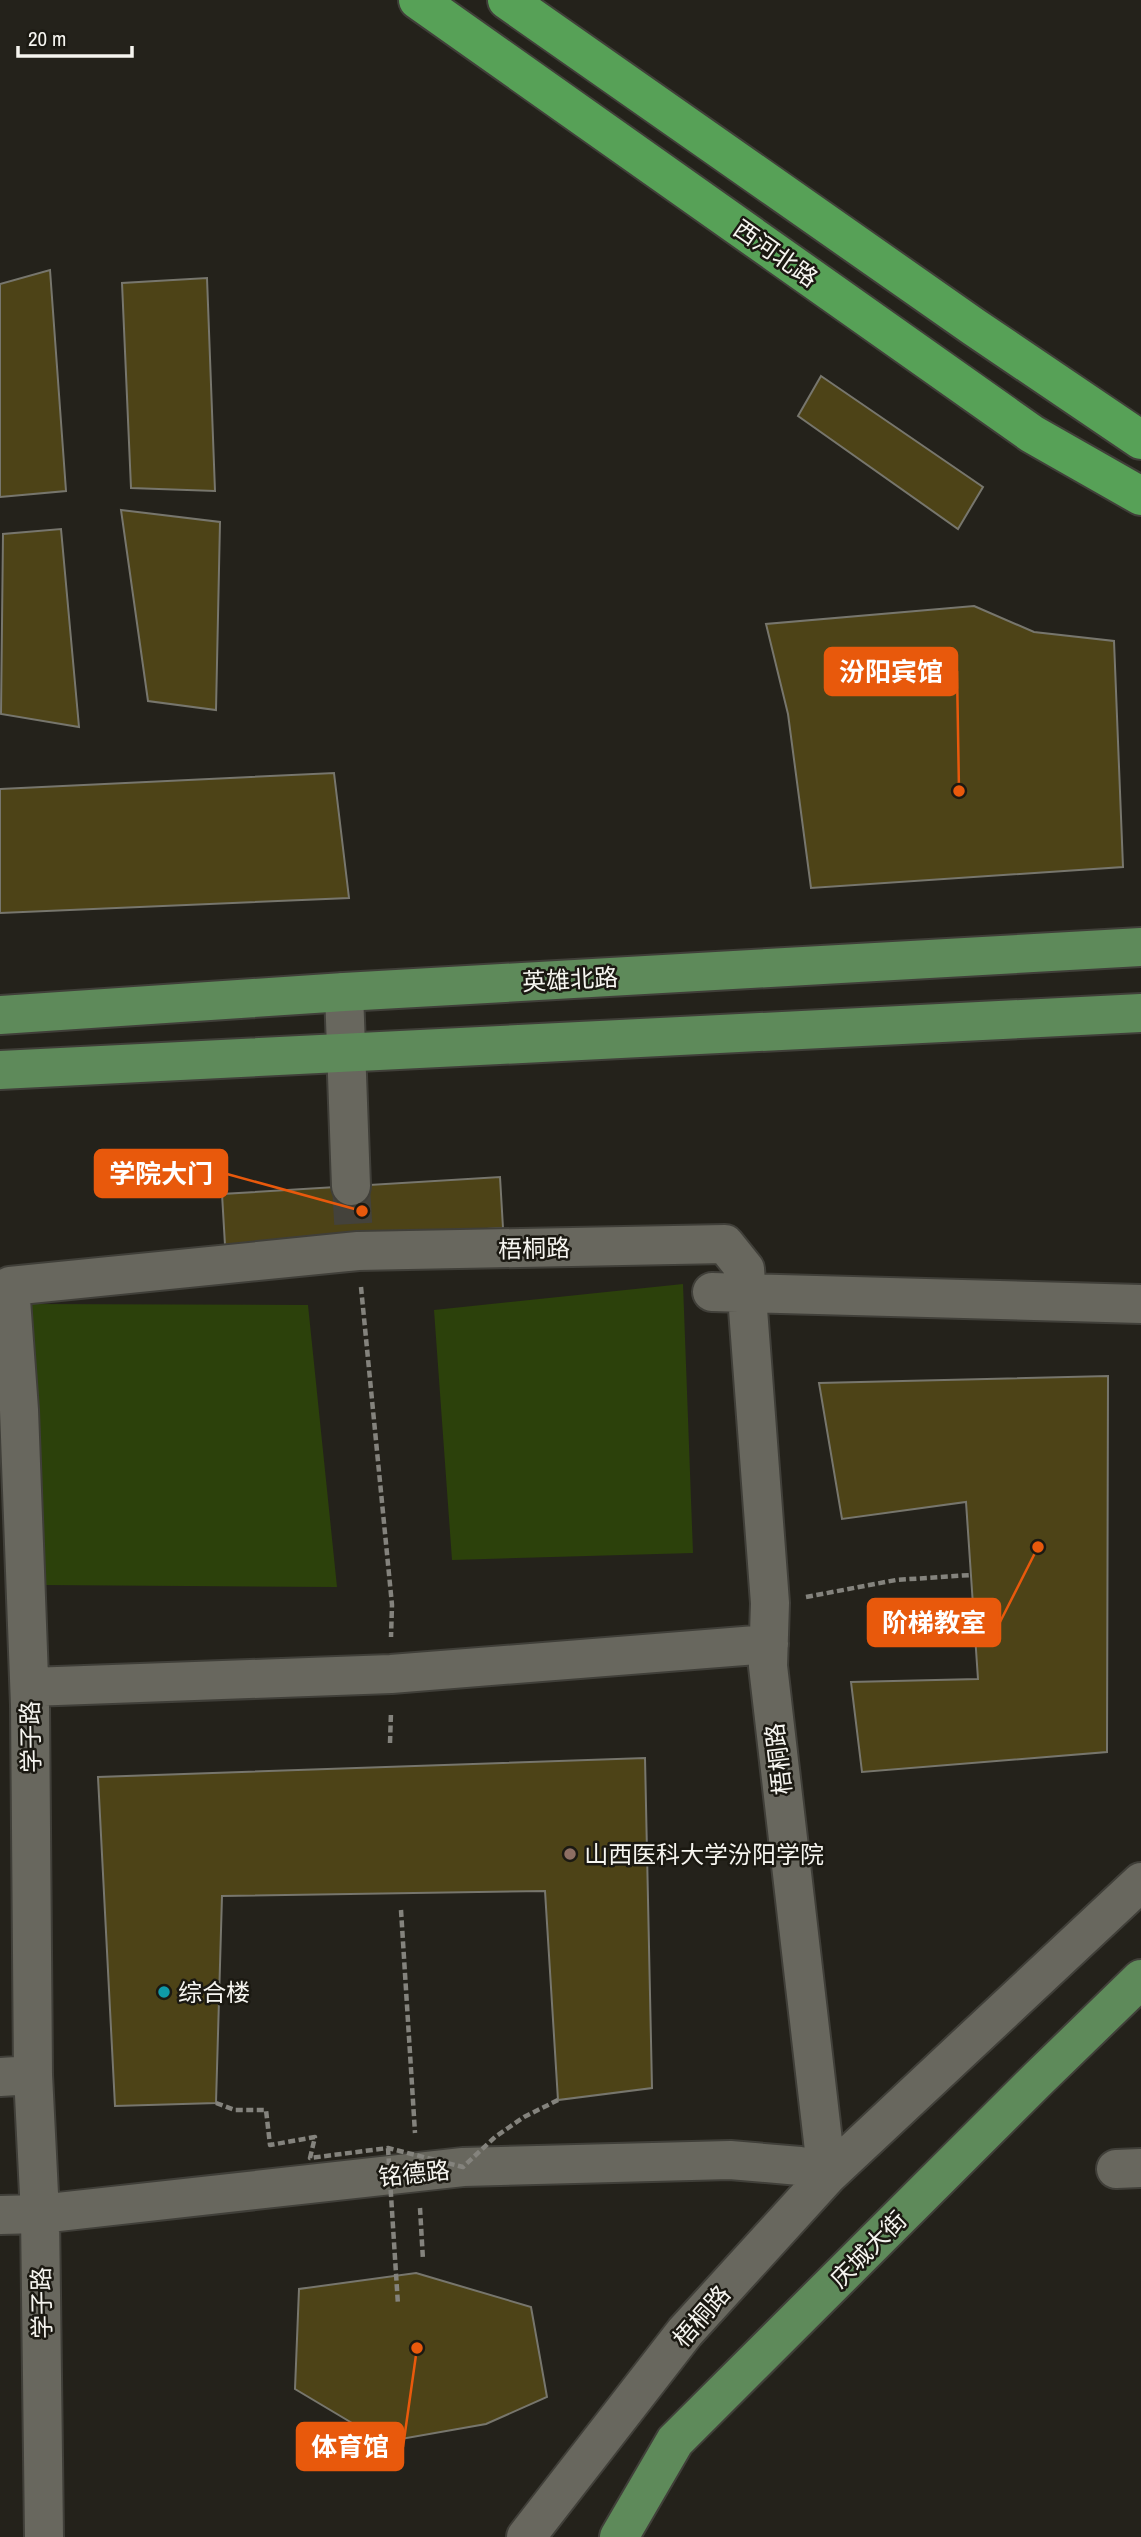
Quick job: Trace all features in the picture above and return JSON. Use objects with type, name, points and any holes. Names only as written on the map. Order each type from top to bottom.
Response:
[{"type":"highway","name":"西河北路","points":[[418,0],[1032,434],[1141,496]]},
{"type":"highway","points":[[507,0],[974,327],[1141,440]]},
{"type":"main road","name":"英雄北路","points":[[0,1015],[344,992],[1141,947]]},
{"type":"main road","points":[[0,1070],[1141,1013]]},
{"type":"main road","name":"庆城大街","points":[[619,2537],[676,2441],[1141,1979]]},
{"type":"lane","points":[[344,992],[351,1185]]},
{"type":"lane","name":"梧桐路","points":[[358,1251],[725,1244],[745,1269],[729,1292],[770,1603],[768,1666],[827,2176],[685,2332],[526,2537]]},
{"type":"lane","name":"学子路","points":[[44,2537],[40,2214],[16,2076],[30,1687],[12,1540],[19,1410],[10,1286],[358,1251]]},
{"type":"lane","points":[[729,1292],[1141,1304]]},
{"type":"lane","points":[[30,1687],[391,1675],[769,1644]]},
{"type":"lane","points":[[827,2176],[1141,1882]]},
{"type":"lane","name":"铭德路","points":[[0,2215],[40,2214],[463,2167],[730,2160],[800,2165],[827,2176]]},
{"type":"path","points":[[358,1251],[392,1605],[390,1743]]},
{"type":"path","points":[[770,1603],[896,1580],[971,1575]]},
{"type":"path","points":[[401,1910],[424,2260]]},
{"type":"path","points":[[216,2103],[235,2110],[266,2110],[270,2145],[315,2137],[310,2158],[388,2148],[463,2167],[495,2137],[524,2117],[558,2099]]},
{"type":"path","points":[[388,2148],[398,2305]]},
{"type":"green space","points":[[683,1284],[693,1553],[452,1560],[434,1310]]},
{"type":"green space","points":[[28,1304],[308,1305],[337,1587],[42,1585]]},
{"type":"building","points":[[50,270],[66,491],[0,497],[0,284]]},
{"type":"building","points":[[207,278],[215,491],[131,488],[122,283]]},
{"type":"building","points":[[821,376],[983,487],[958,529],[798,416]]},
{"type":"building","points":[[121,510],[220,522],[216,710],[148,701]]},
{"type":"building","points":[[61,529],[79,727],[1,714],[3,534]]},
{"type":"building","points":[[974,606],[1034,632],[1114,641],[1123,867],[811,888],[788,714],[766,624]]},
{"type":"building","points":[[334,773],[349,898],[0,913],[0,789]]},
{"type":"building","points":[[500,1177],[503,1228],[225,1245],[222,1194]]},
{"type":"building","points":[[1108,1376],[1107,1752],[862,1772],[851,1682],[978,1679],[966,1502],[842,1519],[819,1383]]},
{"type":"building","name":"综合楼","points":[[645,1758],[652,2088],[558,2100],[545,1891],[222,1896],[216,2103],[115,2106],[98,1777]]},
{"type":"building","points":[[416,2273],[531,2307],[547,2397],[486,2424],[384,2442],[295,2389],[299,2289]]},
{"type":"tunnel","points":[[351,1186],[354,1237],[358,1251]]},
{"type":"place","name":"汾阳宾馆","points":[[959,791]]},
{"type":"place","name":"学院大门","points":[[362,1211]]},
{"type":"place","name":"阶梯教室","points":[[1038,1547]]},
{"type":"place","name":"山西医科大学汾阳学院","points":[[570,1854]]},
{"type":"place","name":"综合楼","points":[[164,1992]]},
{"type":"place","name":"体育馆","points":[[417,2348]]}]
